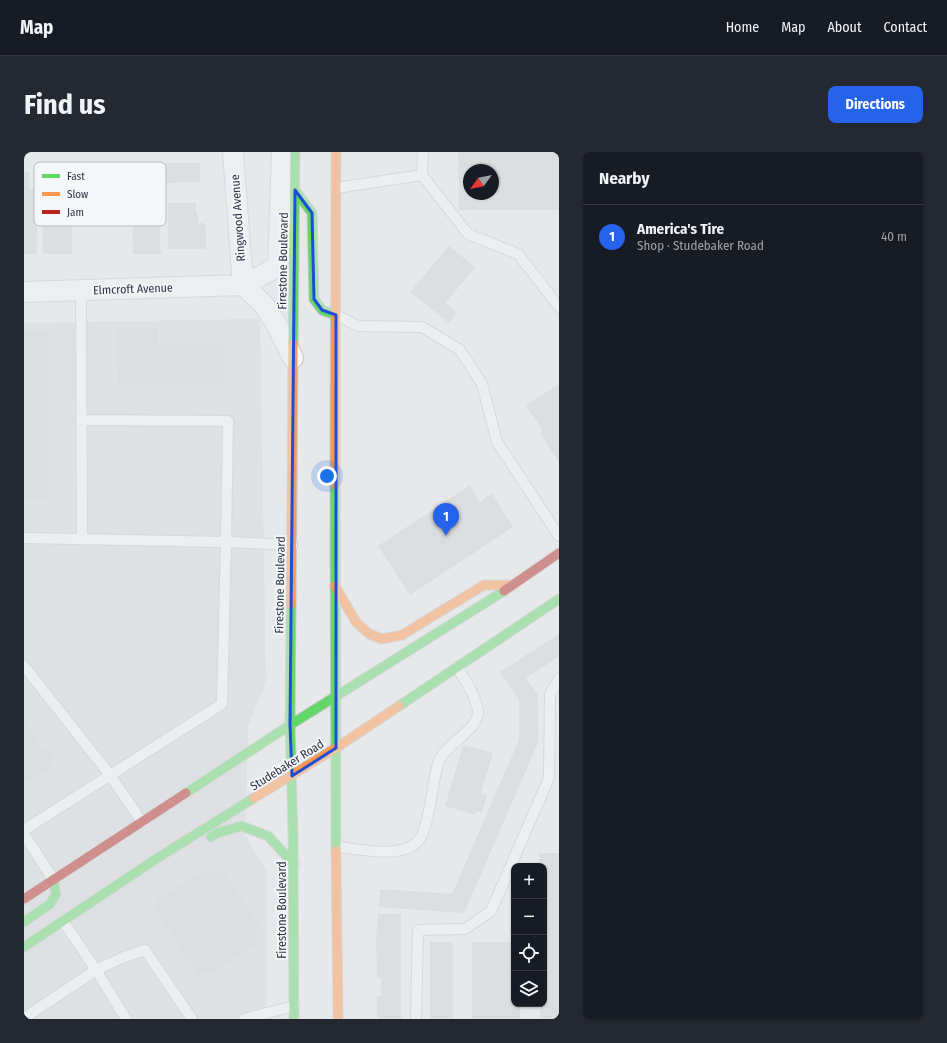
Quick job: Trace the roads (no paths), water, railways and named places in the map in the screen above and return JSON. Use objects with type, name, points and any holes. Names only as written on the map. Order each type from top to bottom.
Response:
[{"type":"main road","name":"Firestone Boulevard","points":[[294,1019],[294,864],[290,725],[295,152]]},
{"type":"main road","points":[[336,152],[335,697],[338,1019]]},
{"type":"main road","points":[[295,190],[312,213],[314,299],[322,310],[336,315]]},
{"type":"main road","points":[[24,899],[290,725],[513,585],[559,553]]},
{"type":"main road","points":[[335,586],[356,622],[369,634],[382,639],[402,635],[484,585],[513,585]]},
{"type":"main road","name":"Studebaker Road","points":[[24,947],[159,857],[336,748],[559,599]]},
{"type":"main road","points":[[204,841],[217,833],[241,826],[268,836],[294,864]]},
{"type":"main road","points":[[159,857],[172,860]]},
{"type":"main road","points":[[24,922],[50,904],[56,894],[53,879]]},
{"type":"street","name":"Ringwood Avenue","points":[[233,152],[243,285]]},
{"type":"street","name":"Elmcroft Avenue","points":[[24,292],[243,285],[268,272],[278,264],[282,152]]},
{"type":"street","points":[[243,285],[264,305],[275,322],[293,358]]},
{"type":"lane","points":[[423,152],[422,175],[468,234],[518,254],[559,307]]},
{"type":"lane","points":[[336,188],[422,175]]},
{"type":"lane","points":[[81,290],[82,540]]},
{"type":"lane","points":[[336,315],[358,326],[422,327],[460,350],[482,384],[497,442],[559,536]]},
{"type":"lane","points":[[24,830],[222,704],[228,421],[81,420]]},
{"type":"lane","points":[[24,538],[226,542],[292,545]]},
{"type":"lane","points":[[24,666],[110,774],[142,822]]},
{"type":"lane","points":[[337,847],[382,851],[404,850],[416,844],[423,834],[430,805],[434,776],[440,759],[451,745],[474,725],[478,712],[473,696],[458,667]]},
{"type":"lane","points":[[416,1019],[418,930],[465,929],[491,911],[549,778],[550,694],[559,679]]},
{"type":"lane","points":[[24,834],[53,879]]},
{"type":"lane","points":[[63,921],[96,970],[126,1019]]},
{"type":"lane","points":[[24,1018],[96,970],[124,957],[145,950],[192,1019]]},
{"type":"lane","points":[[244,1019],[294,1006]]},
{"type":"place","name":"America's Tire","points":[[446,536]]}]
